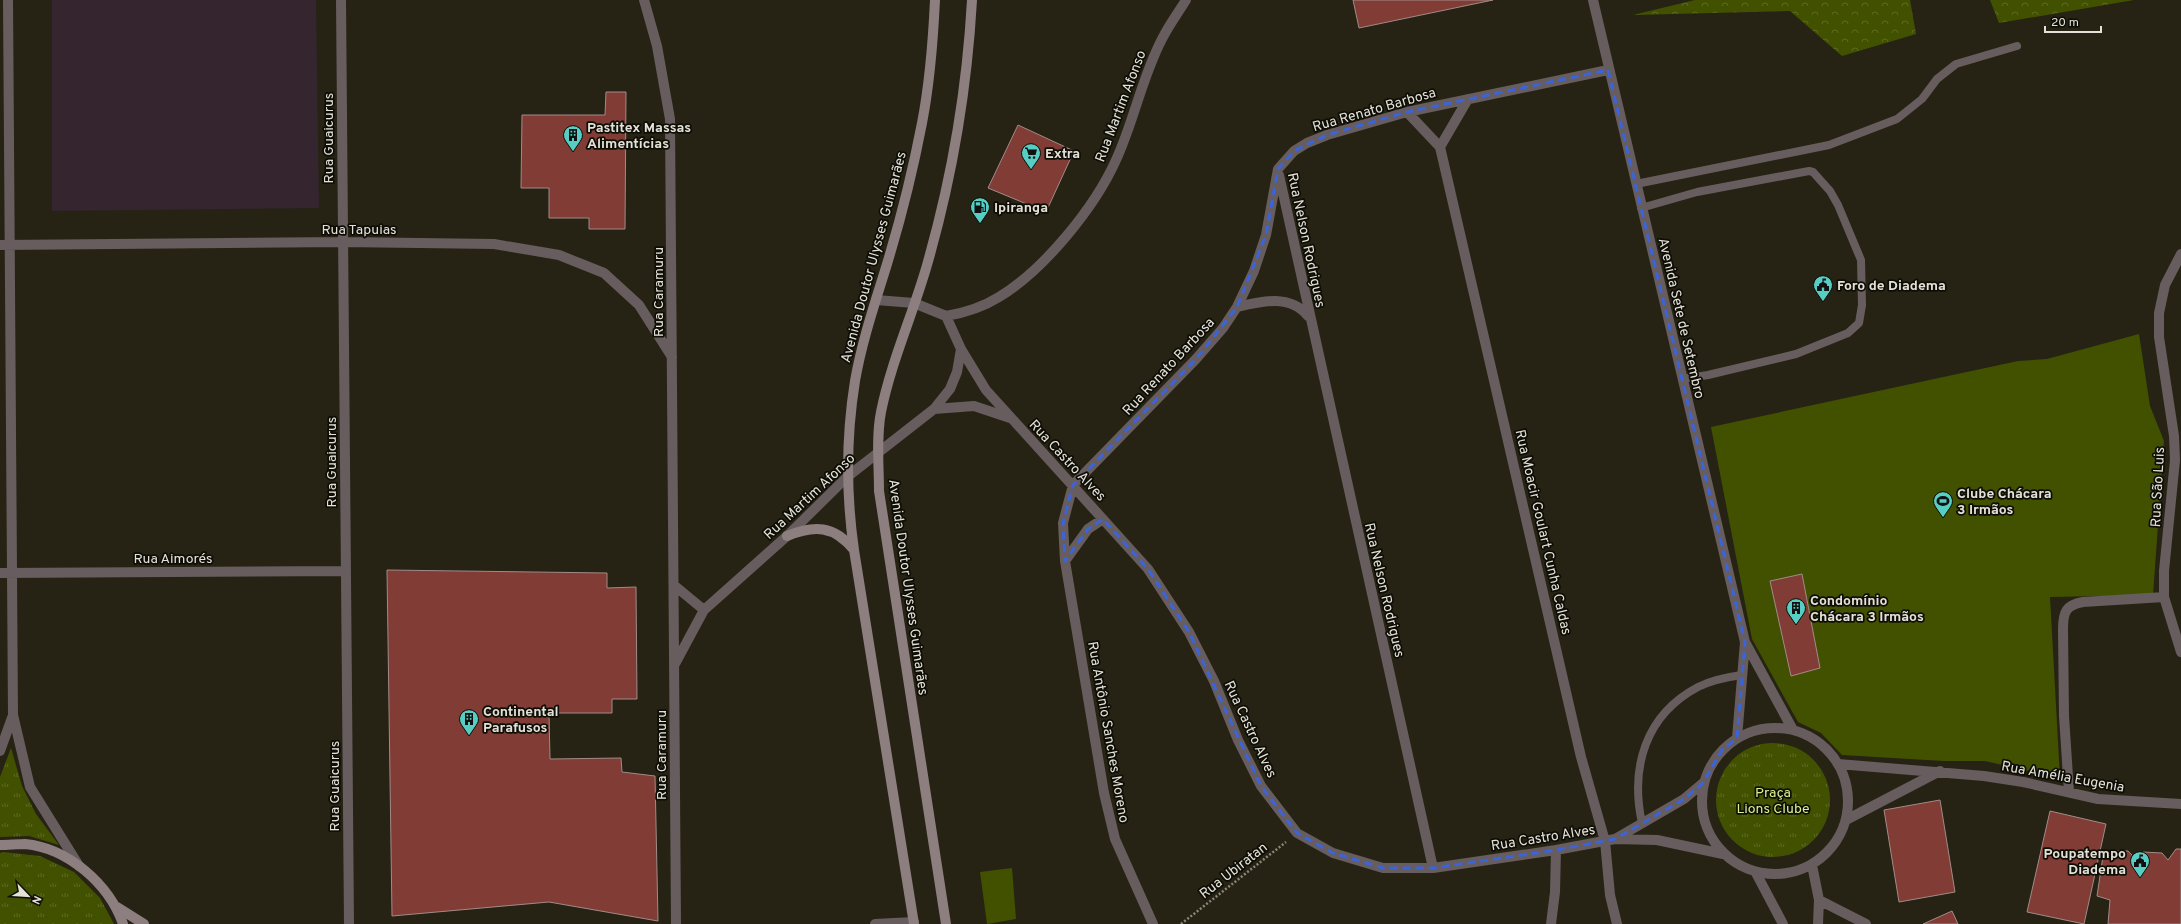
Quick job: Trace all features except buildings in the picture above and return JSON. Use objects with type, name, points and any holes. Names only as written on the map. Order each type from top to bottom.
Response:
[{"type":"main road","name":"Avenida Doutor Ulysses Guimarães","points":[[914,923],[854,550],[848,508],[847,477],[855,381],[863,342],[888,262],[922,123],[932,61],[935,0]]},
{"type":"main road","name":"Avenida Doutor Ulysses Guimarães","points":[[946,924],[879,491],[878,452],[881,414],[892,369],[927,266],[948,185],[960,122],[969,59],[972,0]]},
{"type":"main road","points":[[787,536],[804,529],[823,529],[841,536],[854,550]]},
{"type":"main road","points":[[0,845],[26,844],[62,855],[79,866],[97,881],[117,907],[123,924]]},
{"type":"main road","points":[[117,907],[144,924]]},
{"type":"street","points":[[8,0],[5,245],[5,572],[13,715],[30,787],[79,866]]},
{"type":"street","name":"Rua Guaicurus","points":[[341,0],[349,924]]},
{"type":"street","name":"Rua Caramuru","points":[[644,0],[657,46],[670,119],[675,586],[674,666],[676,924]]},
{"type":"street","name":"Rua Martim Afonso","points":[[946,316],[967,312],[1000,297],[1028,274],[1065,238],[1095,198],[1115,162],[1130,125],[1147,73],[1162,38],[1186,0]]},
{"type":"street","name":"Avenida Sete de Setembro","points":[[1593,0],[1608,70],[1745,642],[1793,730]]},
{"type":"street","name":"Rua Renato Barbosa","points":[[1073,485],[1196,359],[1223,328],[1237,307],[1254,271],[1266,235],[1278,169],[1294,151],[1307,143],[1407,112],[1608,70]]},
{"type":"street","points":[[1407,112],[1440,147],[1468,99]]},
{"type":"street","name":"Rua Moacir Goulart Cunha Caldas","points":[[1440,147],[1581,757],[1610,840],[1610,895],[1617,924]]},
{"type":"street","name":"Rua Nelson Rodrigues","points":[[1278,169],[1310,318],[1434,868]]},
{"type":"street","name":"Rua Tapuias","points":[[5,245],[343,242],[494,244],[559,255],[604,273],[639,305],[672,358]]},
{"type":"street","name":"Rua São Luis","points":[[2181,254],[2165,285],[2159,313],[2159,337],[2174,436],[2175,460],[2164,571],[2164,597],[2181,652]]},
{"type":"street","points":[[876,300],[914,303],[946,316]]},
{"type":"street","name":"Rua Nelson Rodrigues","points":[[1237,307],[1266,300],[1286,302],[1301,308],[1310,318]]},
{"type":"street","name":"Rua Castro Alves","points":[[946,316],[961,349],[986,390],[1148,569],[1189,632],[1214,681],[1238,740],[1261,786],[1297,833],[1333,853],[1383,868],[1434,868],[1556,850],[1610,840],[1657,840],[1723,854]]},
{"type":"street","name":"Rua Martim Afonso","points":[[674,666],[704,610],[787,536],[847,477],[934,409],[950,389],[957,372],[961,349]]},
{"type":"street","name":"Rua Castro Alves","points":[[934,409],[974,406],[1010,418]]},
{"type":"street","name":"Rua Antônio Sanches Moreno","points":[[1073,485],[1063,523],[1065,561],[1104,793],[1115,839],[1153,924]]},
{"type":"street","points":[[1065,561],[1088,529],[1104,519]]},
{"type":"street","name":"Rua Aimorés","points":[[5,572],[346,571]]},
{"type":"street","points":[[675,586],[704,610]]},
{"type":"street","points":[[2069,792],[2064,716],[2063,617],[2066,608],[2072,604],[2104,600],[2164,597]]},
{"type":"street","name":"Avenida Sete de Setembro","points":[[1737,738],[1745,642]]},
{"type":"street","points":[[0,751],[13,715]]},
{"type":"street","points":[[1774,728],[1793,730],[1811,737],[1826,749],[1838,764],[1846,782],[1848,800],[1846,820],[1839,838],[1831,848],[1812,865],[1794,873],[1756,873],[1738,866],[1723,854],[1711,839],[1704,822],[1701,802],[1703,783],[1711,765],[1722,750],[1737,738],[1755,730],[1774,728]]},
{"type":"street","name":"Rua Amélia Eugenia","points":[[1838,764],[1941,771],[2015,781],[2098,799],[2181,804]]},
{"type":"street","points":[[1846,820],[1941,771]]},
{"type":"street","name":"Rua Castro Alves","points":[[1610,840],[1642,824],[1684,799],[1703,783]]},
{"type":"street","points":[[1551,924],[1555,892],[1556,850]]},
{"type":"street","points":[[1812,865],[1819,900],[1818,924]]},
{"type":"street","points":[[1756,873],[1783,924]]},
{"type":"street","points":[[1819,900],[1866,924]]},
{"type":"street","points":[[875,924],[914,923]]},
{"type":"lane","points":[[1636,184],[1829,145],[1897,119],[1922,99],[1937,79],[1956,64],[2017,46]]},
{"type":"lane","points":[[1641,208],[1698,192],[1809,171],[1813,172],[1830,191],[1861,260],[1862,305],[1859,323],[1848,333],[1796,354],[1708,375],[1682,379]]},
{"type":"lane","points":[[1642,824],[1637,801],[1638,771],[1641,756],[1650,734],[1663,715],[1679,699],[1698,687],[1720,679],[1742,675]]},
{"type":"path","name":"Rua Ubiratan","points":[[1181,924],[1297,833]]},
{"type":"highlighted area","points":[[1608,70],[1745,642],[1737,738],[1722,750],[1703,783],[1684,799],[1615,839],[1556,850],[1433,868],[1383,868],[1333,853],[1297,833],[1261,786],[1189,632],[1148,569],[1103,519],[1088,529],[1065,561],[1063,523],[1073,485],[1196,359],[1237,307],[1266,235],[1278,169],[1294,151],[1327,135],[1407,112]]},
{"type":"shaded area","points":[[52,0],[316,0],[319,208],[52,211]]},
{"type":"green space","points":[[1695,0],[1910,0],[1916,34],[1842,56],[1790,11],[1633,15]]},
{"type":"green space","points":[[1990,0],[2134,0],[1999,23]]},
{"type":"green space","name":"Clube Chácara 3 Irmãos","points":[[2139,334],[2150,406],[2164,441],[2153,595],[2050,597],[2060,778],[1985,761],[1944,761],[1842,755],[1821,733],[1798,722],[1752,639],[1711,427],[2018,361],[2047,359]]},
{"type":"green space","name":"Praça Lions Clube","points":[[1773,743],[1784,744],[1795,748],[1805,753],[1813,760],[1820,768],[1825,778],[1829,789],[1829,811],[1825,822],[1820,832],[1813,840],[1805,847],[1795,852],[1784,856],[1773,857],[1762,856],[1751,852],[1741,847],[1733,840],[1726,832],[1721,822],[1717,811],[1716,800],[1717,789],[1721,778],[1726,768],[1733,760],[1741,753],[1751,748],[1762,744]]},
{"type":"green space","points":[[11,748],[22,786],[36,814],[59,845],[29,836],[0,837],[0,777]]},
{"type":"green space","points":[[3,852],[40,856],[74,872],[100,898],[114,924],[0,924],[0,853]]},
{"type":"green space","points":[[1012,868],[1016,919],[987,924],[980,872]]},
{"type":"place","name":"Pastitex Massas Alimentícias","points":[[573,152]]},
{"type":"place","name":"Extra","points":[[1031,170]]},
{"type":"place","name":"Ipiranga","points":[[980,224]]},
{"type":"place","name":"Foro de Diadema","points":[[1823,302]]},
{"type":"place","name":"Clube Chácara 3 Irmãos","points":[[1943,518]]},
{"type":"place","name":"Condomínio Chácara 3 Irmãos","points":[[1796,625]]},
{"type":"place","name":"Continental Parafusos","points":[[469,736]]},
{"type":"place","name":"Poupatempo Diadema","points":[[2140,878]]}]
